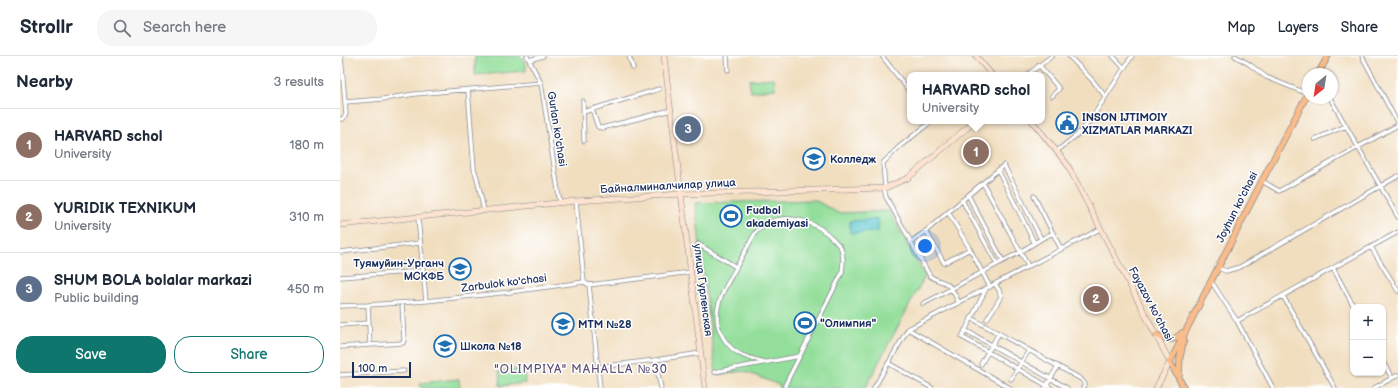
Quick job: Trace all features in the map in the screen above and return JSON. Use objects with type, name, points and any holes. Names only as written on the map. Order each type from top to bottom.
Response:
[{"type":"main road","points":[[1321,68],[1328,56]]},
{"type":"main road","name":"Joyhun ko'chasi","points":[[1185,331],[1302,104]]},
{"type":"main road","points":[[1156,335],[1168,340],[1176,339],[1185,331]]},
{"type":"main road","points":[[1170,362],[1185,331]]},
{"type":"main road","points":[[1179,378],[1180,357],[1185,331]]},
{"type":"main road","name":"Fayazov ko'chasi","points":[[1170,362],[1184,388]]},
{"type":"street","points":[[340,119],[343,119],[346,114],[341,56]]},
{"type":"street","points":[[527,56],[541,83]]},
{"type":"street","points":[[529,60],[543,56]]},
{"type":"street","points":[[629,56],[633,68]]},
{"type":"street","name":"улица Гурленская","points":[[664,56],[705,388]]},
{"type":"street","points":[[727,56],[728,70]]},
{"type":"street","points":[[882,56],[907,88]]},
{"type":"street","points":[[976,56],[989,72]]},
{"type":"street","points":[[1031,72],[1052,56]]},
{"type":"street","points":[[1069,56],[1094,81],[1105,96]]},
{"type":"street","points":[[1113,56],[1124,68]]},
{"type":"street","points":[[1057,151],[1078,134],[1090,121],[1132,56]]},
{"type":"street","points":[[1235,56],[1249,64],[1266,77],[1302,91]]},
{"type":"street","points":[[1262,181],[1279,191],[1398,124],[1362,56]]},
{"type":"street","points":[[1039,65],[1058,86],[1059,89],[1052,96]]},
{"type":"street","name":"Gurlan ko'chasi","points":[[345,102],[541,83],[560,203]]},
{"type":"street","points":[[583,112],[659,89]]},
{"type":"street","points":[[468,90],[474,169],[484,211]]},
{"type":"street","points":[[583,101],[584,141]]},
{"type":"street","points":[[1333,104],[1398,217]]},
{"type":"street","points":[[592,110],[598,127],[602,128],[671,110]]},
{"type":"street","points":[[928,124],[899,147],[883,163],[886,197],[930,276],[935,280],[948,285],[959,303]]},
{"type":"street","name":"Байналминалчилар улица","points":[[340,225],[576,201],[681,194],[885,188],[908,178],[971,124]]},
{"type":"street","name":"Fayazov ko'chasi","points":[[1034,124],[1067,164],[1170,362]]},
{"type":"street","points":[[1315,139],[1346,126]]},
{"type":"street","points":[[911,242],[1004,165],[1041,239]]},
{"type":"street","points":[[998,170],[1034,242]]},
{"type":"street","points":[[1218,268],[1226,271],[1240,267],[1398,176]]},
{"type":"street","points":[[983,183],[1028,266]]},
{"type":"street","points":[[968,195],[1003,261]]},
{"type":"street","points":[[1034,196],[1061,249]]},
{"type":"street","points":[[962,200],[997,264]]},
{"type":"street","points":[[576,201],[584,282],[589,285],[691,272]]},
{"type":"street","points":[[948,212],[970,249],[988,287]]},
{"type":"street","points":[[418,218],[426,301]]},
{"type":"street","points":[[765,362],[748,359],[737,354],[728,345],[720,332],[717,320],[718,305],[722,293],[755,233],[763,226],[774,220],[793,219],[805,221],[826,232],[840,246],[844,259],[842,273],[785,385],[785,388]]},
{"type":"street","points":[[874,388],[908,330],[1100,229]]},
{"type":"street","points":[[926,231],[944,263],[970,249]]},
{"type":"street","points":[[1237,321],[1398,232]]},
{"type":"street","points":[[923,304],[1020,252],[1034,242],[1053,233]]},
{"type":"street","points":[[340,252],[420,243]]},
{"type":"street","points":[[698,244],[736,267]]},
{"type":"street","points":[[1371,247],[1398,291]]},
{"type":"street","points":[[1333,268],[1352,304]]},
{"type":"street","points":[[340,278],[423,271]]},
{"type":"street","points":[[1211,281],[1237,321],[1274,388]]},
{"type":"street","name":"Zarbulok ko'chasi","points":[[340,306],[426,301],[584,282]]},
{"type":"street","points":[[987,319],[1001,297],[995,284]]},
{"type":"street","points":[[589,285],[600,388]]},
{"type":"street","points":[[988,287],[962,337],[1018,368],[1046,387],[1051,388]]},
{"type":"street","points":[[1283,296],[1335,388]]},
{"type":"street","points":[[340,347],[403,343],[402,302]]},
{"type":"street","points":[[368,305],[370,346]]},
{"type":"street","points":[[971,318],[1081,379],[1085,384],[1083,388]]},
{"type":"street","points":[[340,325],[368,323]]},
{"type":"street","points":[[908,330],[1010,388]]},
{"type":"street","points":[[965,330],[1067,388]]},
{"type":"street","points":[[981,364],[999,333]]},
{"type":"street","points":[[1011,379],[1029,350]]},
{"type":"street","points":[[598,367],[701,353]]},
{"type":"street","points":[[714,372],[800,356]]},
{"type":"street","points":[[655,360],[661,388]]},
{"type":"street","points":[[1156,388],[1170,362]]},
{"type":"street","points":[[888,363],[932,388]]},
{"type":"street","points":[[1046,387],[1058,366]]},
{"type":"street","points":[[1386,367],[1392,378]]},
{"type":"street","points":[[340,375],[404,371]]},
{"type":"street","points":[[1374,388],[1398,375]]},
{"type":"green space","points":[[475,56],[521,56],[526,64],[526,71],[475,75]]},
{"type":"green space","points":[[774,78],[775,89],[751,92],[749,80]]},
{"type":"green space","name":"\"Олимпия\"","points":[[815,200],[838,213],[889,211],[925,276],[865,388],[780,388],[779,385],[744,371],[716,375],[695,203]]},
{"type":"green space","points":[[524,369],[525,383],[500,386],[499,371]]},
{"type":"green space","points":[[459,379],[460,388],[421,388],[420,383]]},
{"type":"water","points":[[878,219],[878,232],[850,233],[850,221]]},
{"type":"place","name":"INSON IJTIMOIY XIZMATLAR MARKAZI","points":[[1067,123]]},
{"type":"place","name":"SHUM BOLA bolalar markazi","points":[[688,129]]},
{"type":"place","name":"HARVARD schol","points":[[976,152]]},
{"type":"place","name":"Колледж","points":[[814,159]]},
{"type":"place","name":"Fudbol akademiyasi","points":[[731,216]]},
{"type":"place","name":"Туямуйин-Урганч МСКФБ","points":[[460,269]]},
{"type":"place","name":"YURIDIK TEXNIKUM","points":[[1096,299]]},
{"type":"place","name":"\"Олимпия\"","points":[[805,323]]},
{"type":"place","name":"MTM №28","points":[[563,324]]},
{"type":"place","name":"Школа №18","points":[[445,346]]},
{"type":"district","name":"\"OLIMPIYA\" MAHALLA №30","points":[[581,369]]}]
